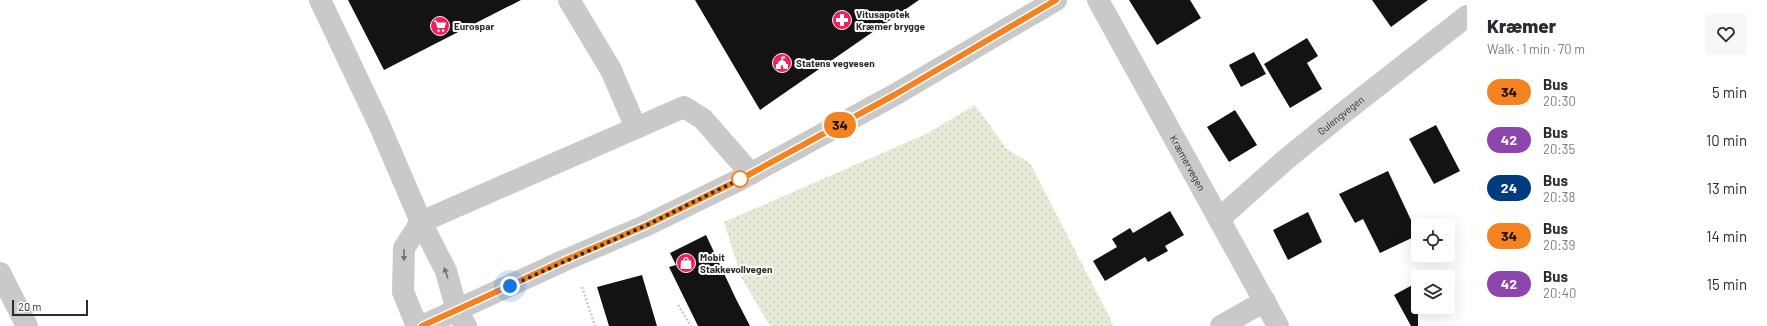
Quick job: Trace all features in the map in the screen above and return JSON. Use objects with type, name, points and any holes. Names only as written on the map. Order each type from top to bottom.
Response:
[{"type":"street","points":[[320,0],[446,271],[461,318]]},
{"type":"street","points":[[569,0],[611,70],[636,128]]},
{"type":"street","points":[[422,326],[461,318],[563,261],[647,225],[751,174],[896,94],[1056,0]]},
{"type":"street","name":"Kræmervegen","points":[[1098,0],[1278,326]]},
{"type":"street","name":"Gulengvegen","points":[[1219,219],[1278,166],[1342,112],[1467,16]]},
{"type":"street","points":[[417,326],[403,292],[404,248],[422,222],[684,106],[703,118],[751,174]]},
{"type":"street","points":[[0,273],[27,326]]},
{"type":"street","points":[[1221,326],[1265,301]]},
{"type":"path","points":[[582,287],[595,326]]},
{"type":"path","points":[[678,305],[691,326]]},
{"type":"green space","points":[[975,105],[1007,149],[1030,163],[1114,326],[770,326],[742,279],[724,222],[926,134]]},
{"type":"building","points":[[348,0],[521,0],[384,70]]},
{"type":"building","points":[[695,0],[919,0],[760,110]]},
{"type":"building","points":[[1129,0],[1190,0],[1201,18],[1157,45]]},
{"type":"building","points":[[1372,0],[1428,0],[1391,27]]},
{"type":"building","points":[[1307,38],[1318,56],[1307,63],[1322,89],[1290,108],[1264,64]]},
{"type":"building","points":[[1254,52],[1266,74],[1241,87],[1229,65]]},
{"type":"building","points":[[1235,110],[1257,145],[1229,162],[1207,127]]},
{"type":"building","points":[[1436,125],[1460,171],[1434,184],[1409,139]]},
{"type":"building","points":[[1388,171],[1411,220],[1411,238],[1380,253],[1363,219],[1355,223],[1339,194]]},
{"type":"building","points":[[1170,211],[1184,235],[1165,246],[1168,251],[1148,262],[1145,257],[1105,281],[1093,261],[1117,247],[1112,239],[1130,228],[1133,233]]},
{"type":"building","points":[[1308,212],[1322,242],[1288,260],[1273,230]]},
{"type":"building","points":[[706,235],[750,326],[698,326],[669,267],[676,265],[670,253]]},
{"type":"building","points":[[642,275],[657,326],[609,326],[597,287]]},
{"type":"building","points":[[1411,286],[1411,314],[1418,314],[1418,326],[1411,326],[1394,295]]},
{"type":"bus line","name":"34","points":[[422,326],[563,261],[647,225],[739,180],[896,94],[1056,0]]},
{"type":"place","name":"Vitusapotek Kræmer brygge","points":[[842,20]]},
{"type":"place","name":"Eurospar","points":[[440,26]]},
{"type":"place","name":"Statens vegvesen","points":[[782,63]]},
{"type":"place","name":"Mobit Stakkevollvegen","points":[[686,263]]},
{"type":"route","points":[[510,286],[563,261],[647,225],[740,179]]}]
